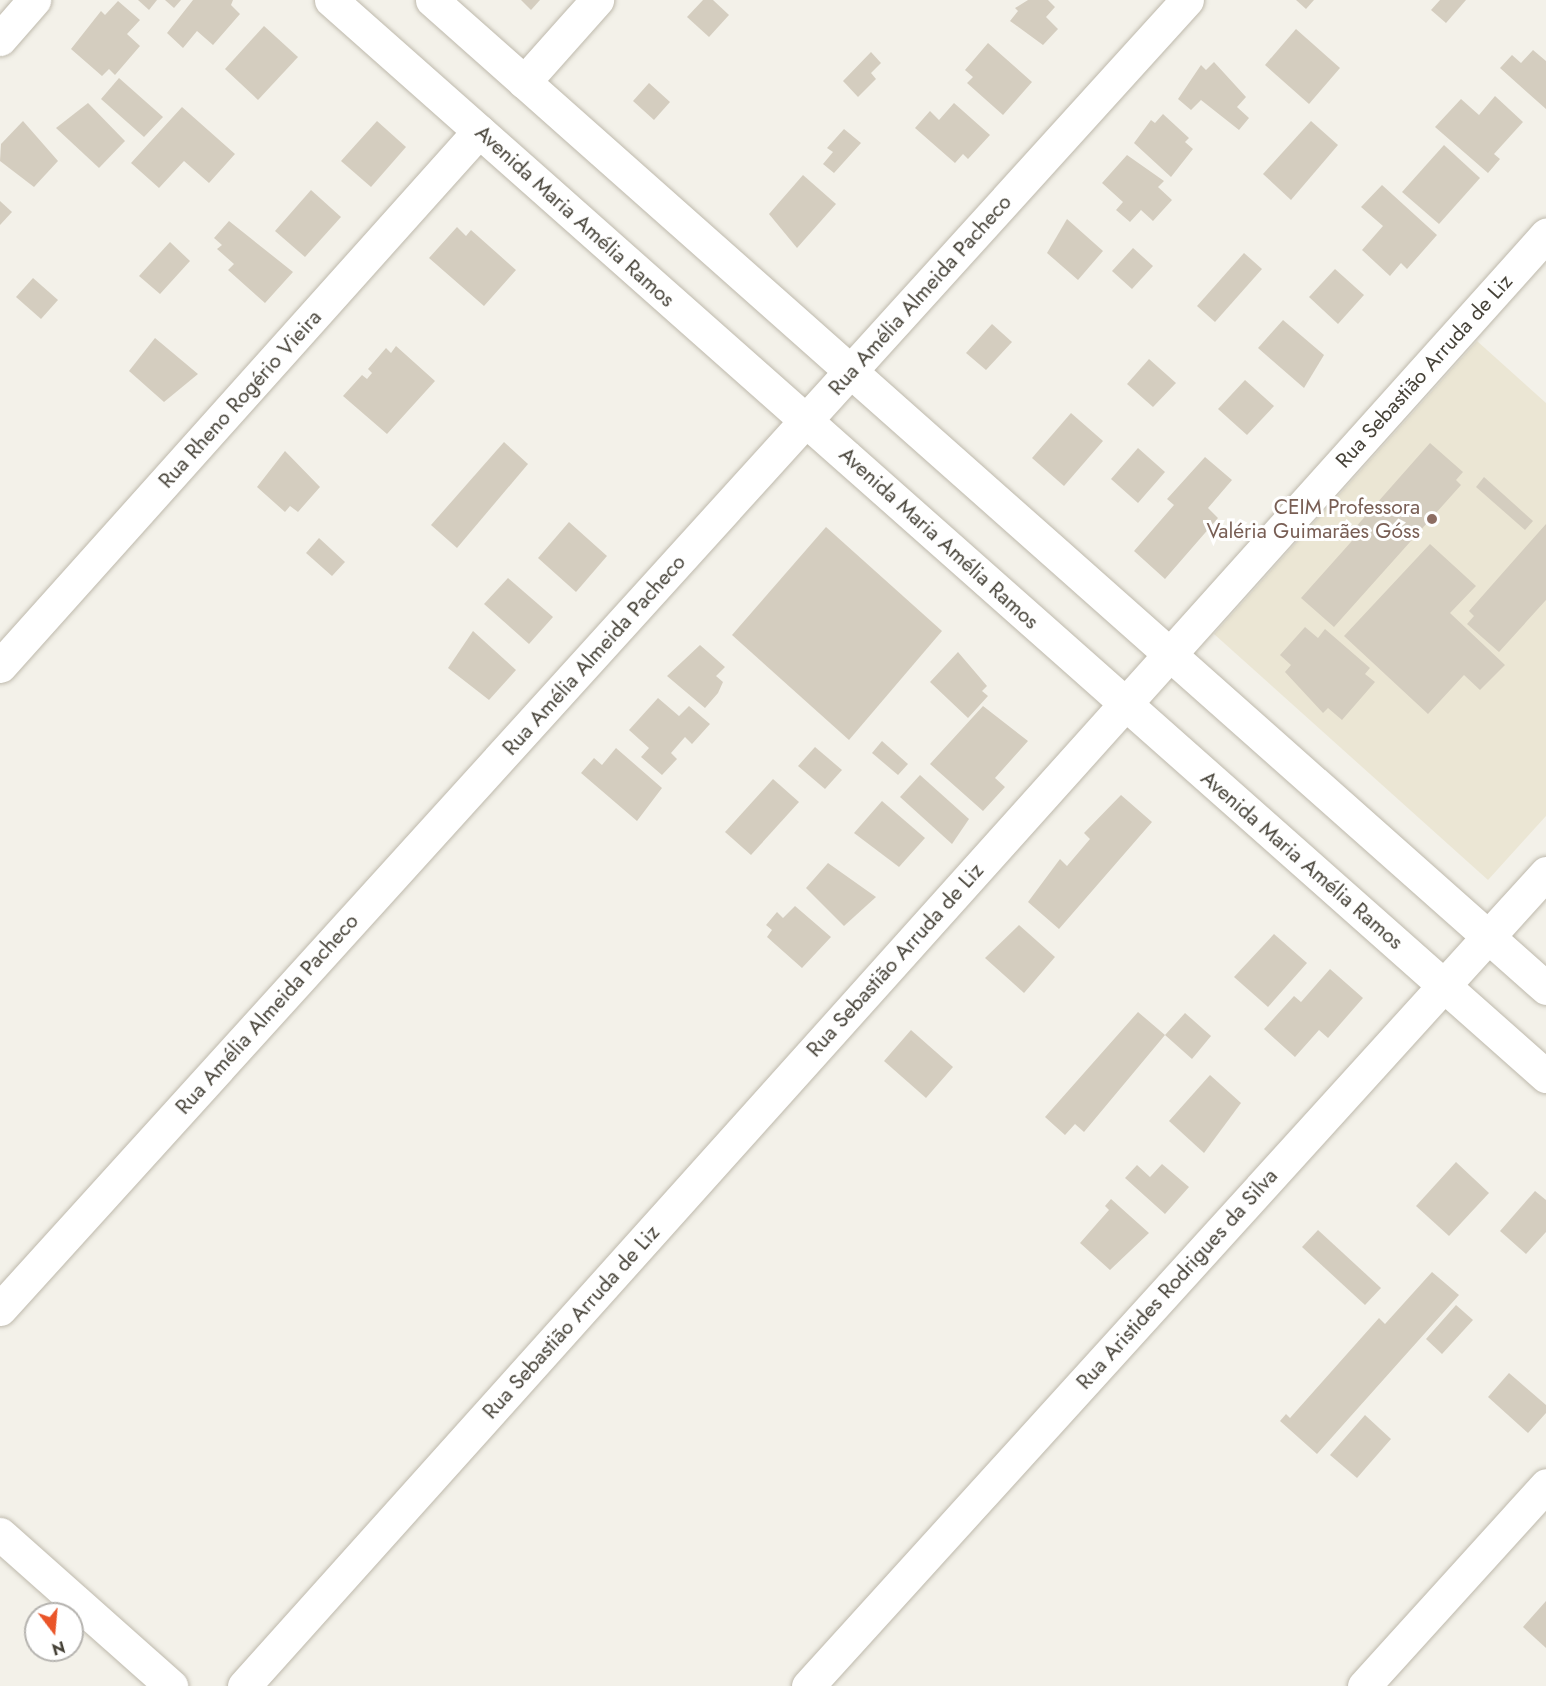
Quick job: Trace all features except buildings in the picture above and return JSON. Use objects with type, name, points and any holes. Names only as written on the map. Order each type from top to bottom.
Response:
[{"type":"street","points":[[0,39],[34,0]]},
{"type":"street","name":"Avenida Maria Amélia Ramos","points":[[331,0],[1546,1076]]},
{"type":"street","points":[[432,0],[1546,988]]},
{"type":"street","points":[[524,82],[597,0]]},
{"type":"street","name":"Rua Amélia Almeida Pacheco","points":[[0,1309],[1187,0]]},
{"type":"street","name":"Rua Rheno Rogério Vieira","points":[[0,666],[479,131]]},
{"type":"street","name":"Rua Sebastião Arruda de Liz","points":[[244,1686],[1546,235]]},
{"type":"street","name":"Rua Aristides Rodrigues da Silva","points":[[808,1686],[1546,873]]},
{"type":"street","points":[[1364,1686],[1546,1485]]},
{"type":"street","points":[[0,1534],[171,1686]]},
{"type":"shaded area","name":"CEIM Professora Valéria Guimarães Góss","points":[[1477,341],[1546,403],[1546,816],[1488,880],[1214,634]]},
{"type":"place","name":"CEIM Professora Valéria Guimarães Góss","points":[[1432,519]]}]
